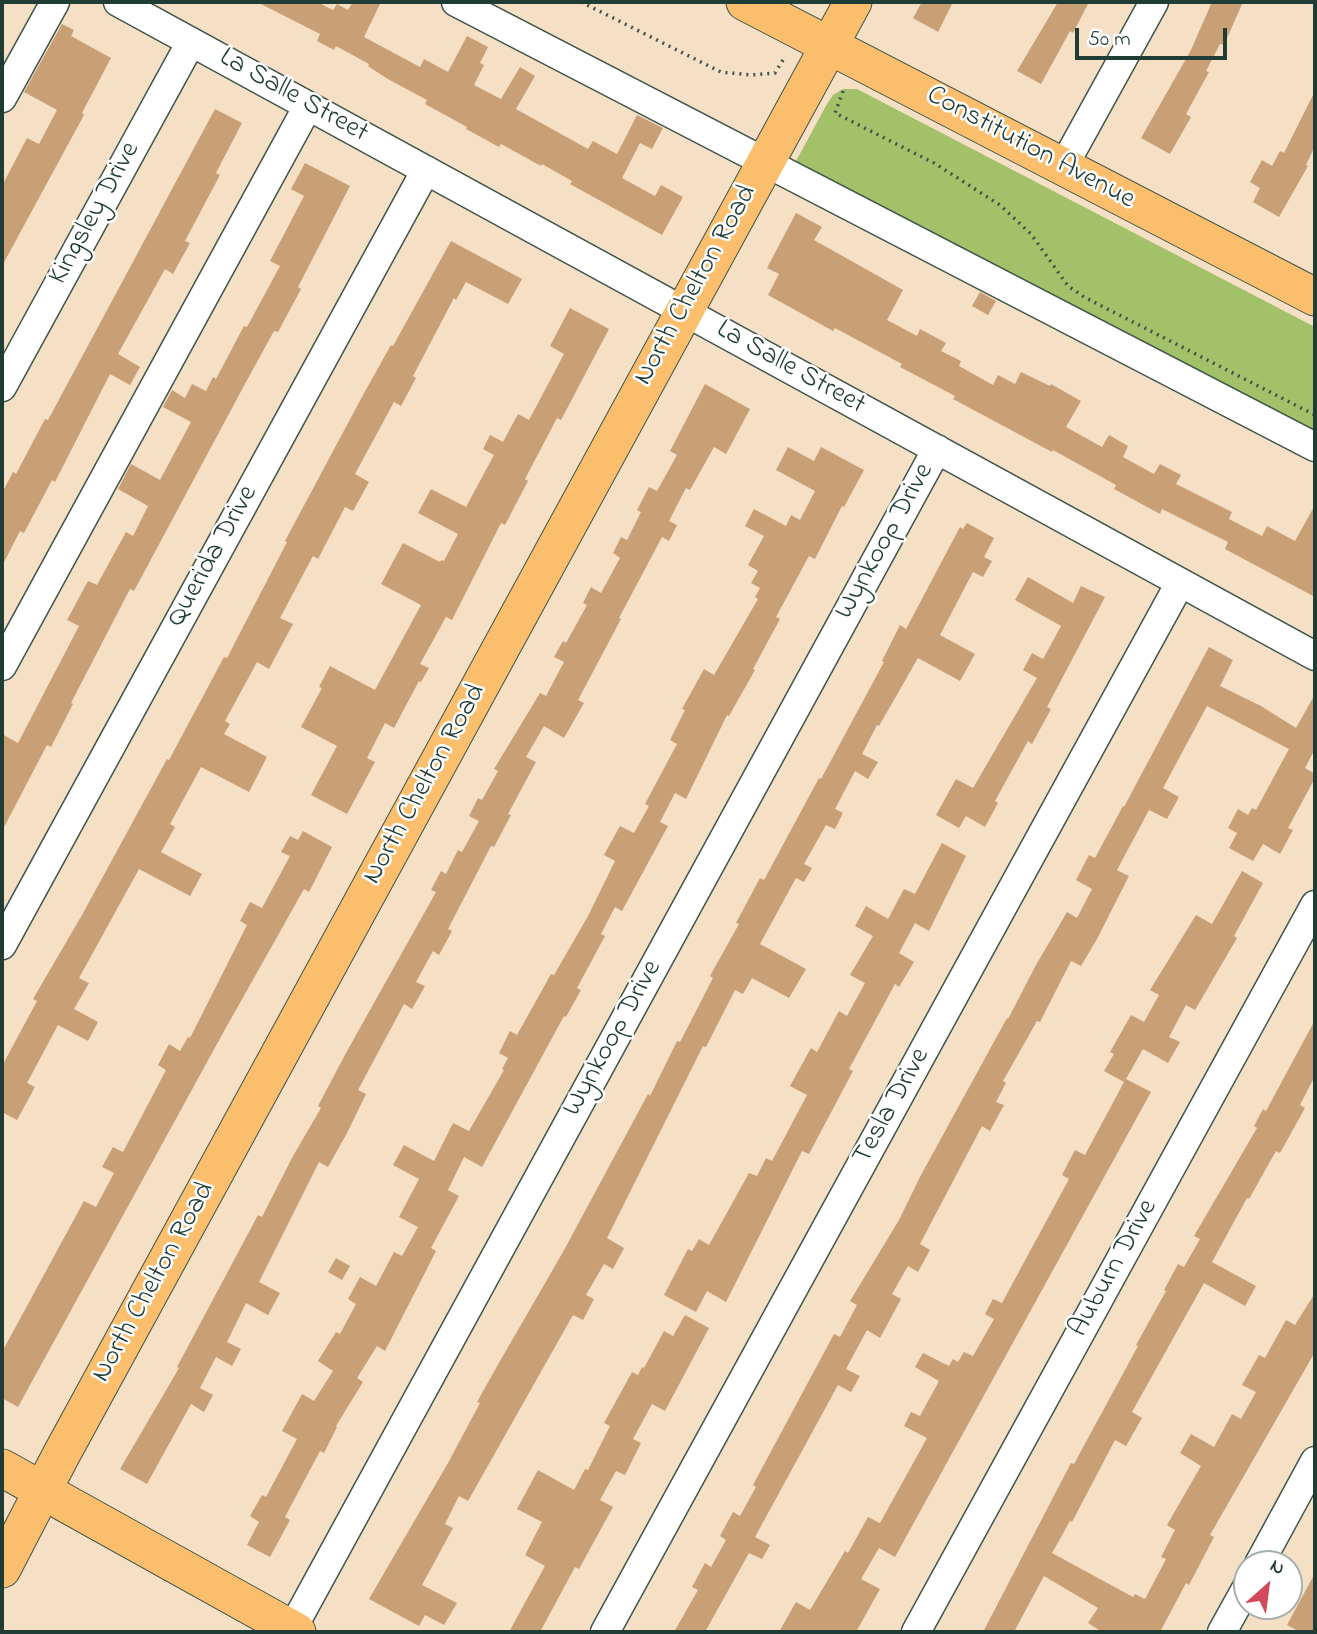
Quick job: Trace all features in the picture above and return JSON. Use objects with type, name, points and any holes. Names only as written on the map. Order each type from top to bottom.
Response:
[{"type":"main road","name":"Constitution Avenue","points":[[745,2],[1063,167],[1312,286]]},
{"type":"main road","name":"North Chelton Road","points":[[2,1569],[42,1490],[853,2]]},
{"type":"main road","points":[[2,1468],[294,1631]]},
{"type":"street","points":[[2,99],[55,2]]},
{"type":"street","name":"La Salle Street","points":[[118,2],[1315,656]]},
{"type":"street","points":[[456,2],[1315,447]]},
{"type":"street","points":[[1063,167],[1154,2]]},
{"type":"street","name":"Kingsley Drive","points":[[2,387],[191,42]]},
{"type":"street","points":[[2,666],[308,106]]},
{"type":"street","name":"Querida Drive","points":[[2,945],[426,170]]},
{"type":"street","name":"Wynkoop Drive","points":[[294,1631],[937,449]]},
{"type":"street","name":"Tesla Drive","points":[[605,1632],[1180,583]]},
{"type":"street","name":"Auburn Drive","points":[[916,1632],[1315,905]]},
{"type":"street","points":[[1267,1550],[1315,1461]]},
{"type":"street","points":[[1222,1632],[1233,1612]]},
{"type":"path","points":[[581,2],[721,72],[775,73],[783,60]]},
{"type":"path","points":[[843,91],[835,113],[934,163],[1000,205],[1031,234],[1068,286],[1084,297],[1315,415]]},
{"type":"green space","points":[[843,89],[857,89],[1315,327],[1315,443],[790,172],[827,104],[833,95]]},
{"type":"building","points":[[257,2],[317,2],[333,10],[337,4],[348,10],[353,2],[381,2],[364,37],[420,67],[424,59],[448,72],[467,36],[488,47],[480,63],[484,65],[474,85],[501,99],[520,67],[535,76],[516,109],[588,149],[593,141],[617,154],[637,115],[663,128],[652,149],[640,143],[622,178],[655,196],[661,185],[683,197],[662,235],[570,184],[572,181],[542,164],[541,166],[501,144],[499,147],[466,129],[467,127],[425,104],[427,100],[386,78],[368,66],[369,64],[336,46],[334,50],[317,41],[320,34]]},
{"type":"building","points":[[922,2],[953,2],[938,32],[913,18]]},
{"type":"building","points":[[1058,2],[1089,2],[1041,84],[1017,71]]},
{"type":"building","points":[[1212,2],[1243,2],[1224,45],[1220,44],[1206,71],[1209,72],[1186,114],[1191,117],[1170,154],[1141,138],[1191,50]]},
{"type":"building","points":[[62,24],[74,30],[71,36],[111,58],[82,113],[84,115],[2,266],[2,186],[27,138],[39,144],[57,110],[24,92]]},
{"type":"building","points":[[1315,91],[1315,146],[1306,165],[1308,166],[1279,217],[1253,202],[1260,188],[1250,182],[1262,160],[1272,166],[1280,151],[1284,153]]},
{"type":"building","points":[[215,109],[242,123],[216,173],[220,175],[185,241],[190,243],[173,274],[165,269],[118,354],[140,367],[130,385],[110,374],[55,482],[52,480],[24,533],[20,531],[2,566],[2,493],[13,472],[16,474],[45,419],[48,420]]},
{"type":"building","points":[[305,163],[350,186],[278,332],[274,331],[134,591],[130,589],[51,747],[47,745],[2,831],[2,734],[18,743],[79,626],[67,620],[88,581],[97,585],[126,532],[133,536],[148,506],[118,489],[131,464],[160,480],[191,422],[163,407],[172,390],[185,398],[192,384],[206,391],[213,377],[216,379],[244,326],[247,327],[280,266],[270,261],[304,196],[291,189]]},
{"type":"building","points":[[796,213],[822,227],[814,240],[903,290],[887,320],[917,336],[920,329],[946,343],[941,351],[961,361],[959,366],[993,385],[998,375],[1015,384],[1021,372],[1050,386],[1051,384],[1081,401],[1066,427],[1102,447],[1109,435],[1128,446],[1123,457],[1154,474],[1160,464],[1181,475],[1176,484],[1232,512],[1229,519],[1262,536],[1267,526],[1295,541],[1315,505],[1315,597],[1225,549],[1228,542],[1162,509],[1160,514],[1114,489],[1116,485],[1053,450],[1052,452],[953,399],[955,396],[900,367],[902,364],[835,328],[833,331],[768,295],[779,274],[767,268]]},
{"type":"building","points":[[451,241],[522,279],[508,304],[466,282],[456,300],[454,298],[413,376],[416,378],[401,406],[394,402],[355,474],[369,482],[353,511],[345,507],[318,559],[313,556],[280,618],[293,624],[269,669],[257,662],[225,721],[230,724],[224,734],[267,757],[249,792],[201,767],[170,824],[175,827],[161,852],[202,874],[190,896],[139,869],[79,978],[89,983],[74,1009],[98,1022],[88,1041],[58,1025],[27,1083],[35,1087],[17,1120],[2,1112],[2,1066],[37,1001],[33,999],[167,759],[169,760],[224,657],[227,658],[287,542],[285,541],[363,395]]},
{"type":"building","points":[[980,292],[996,301],[988,315],[972,306]]},
{"type":"building","points":[[570,308],[609,329],[561,420],[557,418],[525,479],[528,481],[505,525],[501,523],[452,620],[446,617],[420,664],[429,668],[394,728],[385,723],[367,758],[375,762],[347,814],[311,795],[337,746],[301,727],[322,688],[319,687],[330,666],[375,690],[421,605],[381,584],[403,543],[440,562],[444,561],[458,534],[418,513],[431,489],[466,507],[494,455],[483,449],[490,435],[503,442],[518,414],[529,420],[564,354],[550,346]]},
{"type":"building","points":[[705,384],[750,409],[726,454],[714,447],[690,490],[686,488],[669,521],[677,525],[669,541],[662,537],[619,618],[621,619],[578,700],[584,703],[564,738],[544,726],[526,757],[536,762],[508,814],[511,815],[494,847],[491,846],[448,929],[452,931],[439,955],[433,951],[416,982],[425,986],[412,1009],[404,1004],[358,1090],[366,1094],[347,1133],[328,1167],[319,1162],[259,1282],[280,1293],[268,1315],[246,1303],[227,1342],[241,1349],[232,1366],[216,1357],[200,1388],[213,1395],[204,1412],[191,1404],[147,1484],[120,1469],[179,1368],[177,1367],[258,1215],[262,1217],[321,1108],[318,1106],[346,1053],[436,892],[431,890],[441,871],[446,874],[458,850],[462,852],[479,821],[469,816],[478,798],[482,800],[498,771],[494,769],[540,693],[546,696],[564,662],[554,657],[563,641],[566,643],[587,605],[583,603],[591,587],[601,593],[620,558],[613,553],[621,537],[627,540],[641,512],[637,510],[649,487],[657,491],[677,455],[670,451]]},
{"type":"building","points":[[788,447],[814,461],[821,447],[864,470],[815,559],[809,556],[776,617],[780,619],[753,669],[755,670],[729,716],[727,715],[686,799],[675,793],[660,822],[668,826],[622,911],[615,907],[601,934],[605,936],[577,988],[581,990],[566,1017],[564,1016],[482,1167],[464,1157],[448,1190],[459,1196],[431,1248],[436,1251],[385,1351],[377,1346],[357,1378],[363,1382],[336,1426],[324,1453],[320,1451],[285,1517],[290,1520],[270,1557],[247,1545],[259,1522],[250,1516],[262,1495],[266,1497],[297,1439],[282,1431],[302,1394],[314,1401],[333,1371],[318,1361],[336,1332],[340,1334],[356,1304],[348,1299],[360,1277],[376,1286],[394,1252],[402,1256],[418,1227],[399,1217],[419,1179],[393,1165],[404,1145],[434,1161],[453,1123],[469,1131],[504,1070],[502,1069],[508,1058],[499,1053],[510,1031],[517,1035],[588,916],[615,861],[604,855],[620,826],[634,833],[649,806],[645,804],[677,744],[670,740],[685,710],[682,709],[704,669],[714,675],[758,599],[755,597],[760,588],[751,583],[758,571],[748,565],[764,536],[745,526],[754,509],[786,526],[791,515],[800,520],[815,491],[776,470]]},
{"type":"building","points":[[967,523],[994,538],[984,557],[992,561],[983,577],[973,572],[940,635],[975,654],[960,681],[918,658],[879,726],[877,725],[862,754],[878,762],[868,779],[855,771],[835,809],[843,813],[835,829],[826,825],[804,864],[812,868],[804,882],[796,878],[760,944],[806,969],[789,998],[752,978],[743,994],[735,990],[706,1047],[703,1046],[607,1238],[624,1248],[613,1269],[604,1264],[586,1295],[594,1299],[583,1320],[573,1315],[468,1501],[459,1496],[445,1524],[453,1528],[422,1585],[457,1603],[444,1625],[425,1615],[419,1626],[369,1599],[448,1463],[480,1403],[477,1402],[563,1252],[648,1094],[650,1096],[677,1041],[680,1042],[713,978],[710,976],[739,924],[736,923],[760,878],[764,880],[819,778],[821,779],[884,662],[882,661],[900,625],[906,629],[960,527],[963,529]]},
{"type":"building","points":[[1028,577],[1073,603],[1081,586],[1105,597],[1047,707],[1051,709],[1032,744],[1028,741],[995,801],[998,803],[985,827],[966,816],[959,828],[936,815],[956,779],[973,788],[1037,678],[1023,670],[1032,653],[1043,659],[1061,626],[1015,600]]},
{"type":"building","points":[[1209,647],[1233,660],[1220,686],[1261,706],[1296,728],[1315,694],[1315,749],[1305,768],[1315,774],[1315,778],[1288,828],[1293,830],[1280,854],[1263,844],[1253,861],[1229,848],[1237,833],[1228,828],[1238,809],[1248,815],[1252,808],[1256,810],[1289,749],[1207,706],[1163,788],[1179,797],[1167,819],[1149,810],[1117,870],[1129,876],[1097,939],[1081,966],[1071,961],[1040,1022],[1037,1021],[1003,1081],[1006,1083],[996,1102],[1004,1105],[990,1131],[982,1126],[920,1244],[930,1250],[918,1272],[908,1266],[892,1294],[901,1299],[880,1338],[867,1330],[846,1369],[860,1376],[851,1392],[838,1385],[755,1537],[770,1545],[762,1559],[749,1553],[705,1632],[674,1632],[698,1590],[692,1587],[705,1563],[711,1567],[726,1540],[720,1536],[733,1512],[740,1516],[756,1487],[753,1485],[834,1334],[840,1337],[857,1305],[850,1301],[899,1220],[1036,965],[1067,912],[1077,918],[1092,889],[1076,880],[1089,855],[1095,858]]},
{"type":"building","points":[[303,831],[332,847],[309,892],[304,889],[223,1033],[18,1407],[2,1398],[2,1352],[84,1201],[96,1207],[114,1173],[102,1167],[113,1147],[123,1152],[166,1070],[158,1065],[169,1044],[180,1051],[188,1037],[190,1038],[247,925],[240,921],[250,902],[262,908],[290,856],[281,852],[290,836],[298,840]]},
{"type":"building","points":[[942,843],[966,856],[929,931],[915,923],[899,953],[914,962],[899,987],[895,984],[849,1069],[853,1071],[809,1154],[802,1151],[726,1302],[707,1291],[696,1312],[664,1295],[688,1249],[692,1251],[699,1239],[709,1245],[749,1173],[757,1176],[766,1158],[772,1161],[807,1095],[790,1086],[811,1048],[817,1052],[839,1011],[847,1016],[865,983],[850,975],[873,936],[855,926],[866,906],[888,919],[904,889],[915,894]]},
{"type":"building","points":[[1242,871],[1263,883],[1234,936],[1237,938],[1195,1010],[1186,1005],[1169,1037],[1180,1042],[1168,1063],[1143,1049],[1126,1079],[1151,1092],[895,1557],[879,1548],[861,1579],[880,1589],[856,1632],[779,1632],[796,1602],[810,1610],[868,1517],[880,1523],[927,1438],[904,1426],[911,1412],[920,1416],[939,1381],[915,1367],[923,1353],[949,1366],[953,1359],[958,1362],[964,1352],[973,1356],[994,1319],[985,1314],[993,1299],[1002,1303],[1069,1179],[1062,1175],[1075,1150],[1085,1155],[1124,1082],[1104,1071],[1114,1054],[1110,1052],[1131,1015],[1144,1022],[1159,995],[1150,990],[1196,915],[1212,924]]},
{"type":"building","points":[[1315,1020],[1315,1076],[1300,1105],[1305,1108],[1280,1153],[1276,1151],[1249,1199],[1247,1198],[1212,1262],[1256,1286],[1245,1306],[1204,1283],[1132,1412],[1142,1418],[1126,1446],[1115,1440],[1072,1522],[1070,1521],[1052,1553],[1133,1597],[1135,1594],[1145,1599],[1166,1559],[1161,1557],[1175,1530],[1167,1525],[1201,1466],[1180,1453],[1191,1434],[1214,1447],[1232,1414],[1241,1419],[1256,1392],[1242,1385],[1259,1355],[1265,1358],[1286,1320],[1295,1325],[1315,1293],[1315,1352],[1210,1535],[1214,1537],[1189,1585],[1186,1583],[1160,1632],[1102,1632],[1088,1623],[1098,1608],[1044,1576],[1014,1632],[983,1632],[1071,1463],[1074,1464],[1138,1346],[1136,1345],[1178,1264],[1184,1267],[1200,1239],[1194,1236],[1257,1128],[1254,1126],[1263,1109],[1266,1111]]},
{"type":"building","points":[[336,1258],[350,1266],[342,1280],[328,1272]]},
{"type":"building","points":[[685,1315],[709,1328],[665,1411],[652,1404],[633,1439],[641,1443],[625,1475],[616,1471],[600,1500],[613,1507],[579,1569],[575,1567],[540,1632],[509,1632],[545,1566],[525,1555],[542,1522],[517,1509],[538,1470],[574,1490],[585,1469],[588,1470],[610,1426],[604,1423],[632,1372],[638,1375],[664,1331],[673,1336]]},
{"type":"building","points":[[1315,1573],[1315,1632],[1300,1632],[1287,1625],[1290,1620],[1303,1620],[1303,1595]]}]
